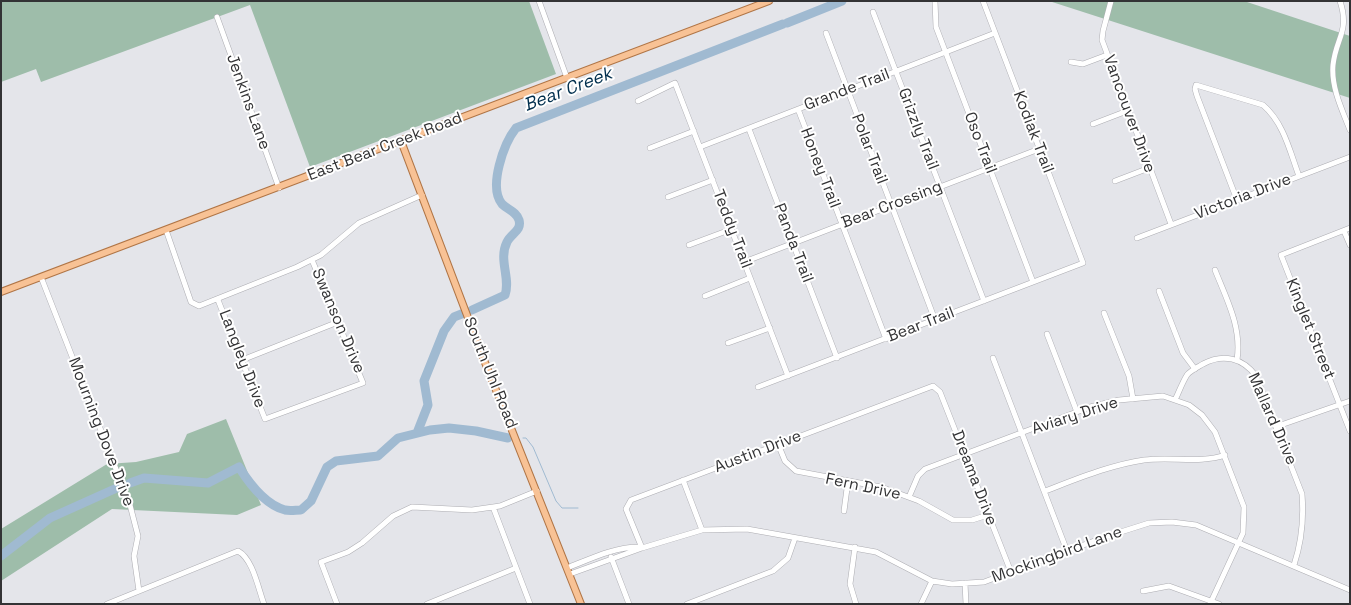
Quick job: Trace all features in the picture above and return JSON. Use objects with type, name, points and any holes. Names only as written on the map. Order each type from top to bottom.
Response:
[{"type":"main road","name":"East Bear Creek Road","points":[[1,292],[769,1]]},
{"type":"main road","name":"South Uhl Road","points":[[401,141],[484,360],[581,604]]},
{"type":"street","points":[[539,1],[567,78]]},
{"type":"street","name":"Oso Trail","points":[[935,1],[936,27],[1033,282]]},
{"type":"street","name":"Kodiak Trail","points":[[983,1],[1083,263]]},
{"type":"street","name":"Vancouver Drive","points":[[1111,1],[1103,31],[1107,55],[1170,224]]},
{"type":"street","points":[[1340,1],[1347,30],[1333,66],[1336,92],[1350,130]]},
{"type":"street","name":"Grizzly Trail","points":[[873,12],[984,301]]},
{"type":"street","name":"Jenkins Lane","points":[[217,17],[279,188]]},
{"type":"street","name":"Polar Trail","points":[[826,33],[935,320]]},
{"type":"street","name":"Grande Trail","points":[[700,147],[995,33]]},
{"type":"street","points":[[1071,62],[1083,64],[1107,55]]},
{"type":"street","name":"Teddy Trail","points":[[638,101],[676,82],[788,376]]},
{"type":"street","points":[[1237,200],[1194,89],[1196,86],[1263,105],[1270,110],[1280,126],[1299,176]]},
{"type":"street","name":"Honey Trail","points":[[798,109],[886,339]]},
{"type":"street","points":[[1093,124],[1127,111]]},
{"type":"street","name":"Panda Trail","points":[[749,129],[836,358]]},
{"type":"street","points":[[650,148],[694,131]]},
{"type":"street","name":"Bear Crossing","points":[[744,262],[1039,149]]},
{"type":"street","name":"Victoria Drive","points":[[1137,238],[1350,157]]},
{"type":"street","points":[[1116,181],[1149,168]]},
{"type":"street","points":[[668,197],[713,180]]},
{"type":"street","points":[[166,230],[191,302],[199,306],[218,300],[312,260],[321,255],[359,223],[422,195]]},
{"type":"street","points":[[689,245],[732,229]]},
{"type":"street","points":[[1347,229],[1350,245]]},
{"type":"street","name":"Kinglet Street","points":[[1347,229],[1281,255],[1350,431]]},
{"type":"street","name":"Swanson Drive","points":[[265,419],[363,383],[312,260]]},
{"type":"street","name":"Bear Trail","points":[[758,387],[1083,263]]},
{"type":"street","points":[[1215,270],[1237,329],[1239,344],[1237,360]]},
{"type":"street","name":"Mourning Dove Drive","points":[[41,277],[130,505],[138,536],[134,556],[139,591]]},
{"type":"street","points":[[705,296],[750,278]]},
{"type":"street","points":[[1160,291],[1183,353],[1195,369]]},
{"type":"street","name":"Langley Drive","points":[[218,300],[265,419]]},
{"type":"street","points":[[1104,313],[1129,376],[1133,399]]},
{"type":"street","points":[[242,360],[338,322]]},
{"type":"street","points":[[728,343],[770,328]]},
{"type":"street","points":[[1047,334],[1077,412]]},
{"type":"street","name":"Mallard Drive","points":[[1174,400],[1188,374],[1212,359],[1226,357],[1237,360],[1248,366],[1256,376],[1278,426],[1302,494],[1304,514],[1302,543],[1294,565]]},
{"type":"street","points":[[993,358],[1067,550]]},
{"type":"street","name":"Austin Drive","points":[[642,548],[626,509],[627,504],[683,480],[933,386]]},
{"type":"street","name":"Dreama Drive","points":[[933,386],[940,392],[1011,572]]},
{"type":"street","name":"Aviary Drive","points":[[909,497],[918,476],[925,470],[966,456],[1077,412],[1133,399],[1163,396],[1189,405],[1202,415],[1215,432],[1244,507],[1243,533],[1211,602]]},
{"type":"street","points":[[1278,426],[1350,401]]},
{"type":"street","name":"Fern Drive","points":[[778,444],[785,461],[796,471],[881,487],[909,497],[953,520],[972,520],[988,515]]},
{"type":"street","points":[[1044,491],[1103,469],[1145,460],[1213,460],[1225,455]]},
{"type":"street","points":[[683,480],[702,530]]},
{"type":"street","points":[[844,511],[848,481]]},
{"type":"street","points":[[337,604],[321,562],[348,552],[362,543],[393,516],[412,507],[472,510],[493,507],[537,491]]},
{"type":"street","points":[[493,507],[530,604]]},
{"type":"street","name":"Mockingbird Lane","points":[[568,571],[702,530],[747,529],[876,552],[932,582],[965,584],[984,582],[1067,550],[1148,523],[1172,522],[1196,525],[1238,541],[1350,590]]},
{"type":"street","points":[[687,604],[772,571],[788,558],[795,538]]},
{"type":"street","name":"Mockingbird Lane","points":[[568,571],[610,552],[628,547],[642,548]]},
{"type":"street","points":[[855,547],[850,584],[856,604]]},
{"type":"street","points":[[107,604],[238,551],[243,554],[248,562],[264,604]]},
{"type":"street","points":[[610,552],[630,604]]},
{"type":"street","points":[[427,604],[516,568]]},
{"type":"street","points":[[921,604],[932,582]]},
{"type":"street","points":[[965,584],[966,604]]},
{"type":"street","points":[[1142,591],[1169,586],[1219,604]]},
{"type":"green space","points":[[1,1],[529,1],[556,74],[310,167],[250,5],[41,82],[36,69],[1,82]]},
{"type":"green space","points":[[1049,1],[1244,1],[1350,36],[1350,98]]},
{"type":"green space","points":[[226,419],[261,505],[237,515],[112,509],[1,581],[1,529],[107,464],[136,462],[179,452],[187,434]]},
{"type":"waterway","name":"Bear Creek","points":[[787,23],[842,1]]},
{"type":"waterway","name":"Bear Creek","points":[[472,310],[505,295],[507,282],[504,262],[505,249],[507,242],[520,224],[516,215],[502,204],[498,196],[497,176],[503,154],[516,128],[783,24]]},
{"type":"waterway","name":"Bear Creek","points":[[417,433],[428,405],[424,381],[444,331],[454,317],[464,313]]},
{"type":"waterway","name":"Bear Creek","points":[[130,483],[144,478],[208,483],[239,467],[253,486],[271,503],[285,510],[301,510],[311,501],[327,467],[336,461],[378,456],[398,438],[430,430],[449,428],[476,431],[508,438]]},
{"type":"waterway","points":[[523,438],[526,438],[533,447],[556,501],[562,508],[578,508]]},
{"type":"waterway","name":"Bear Creek","points":[[1,556],[50,518],[119,487]]}]
